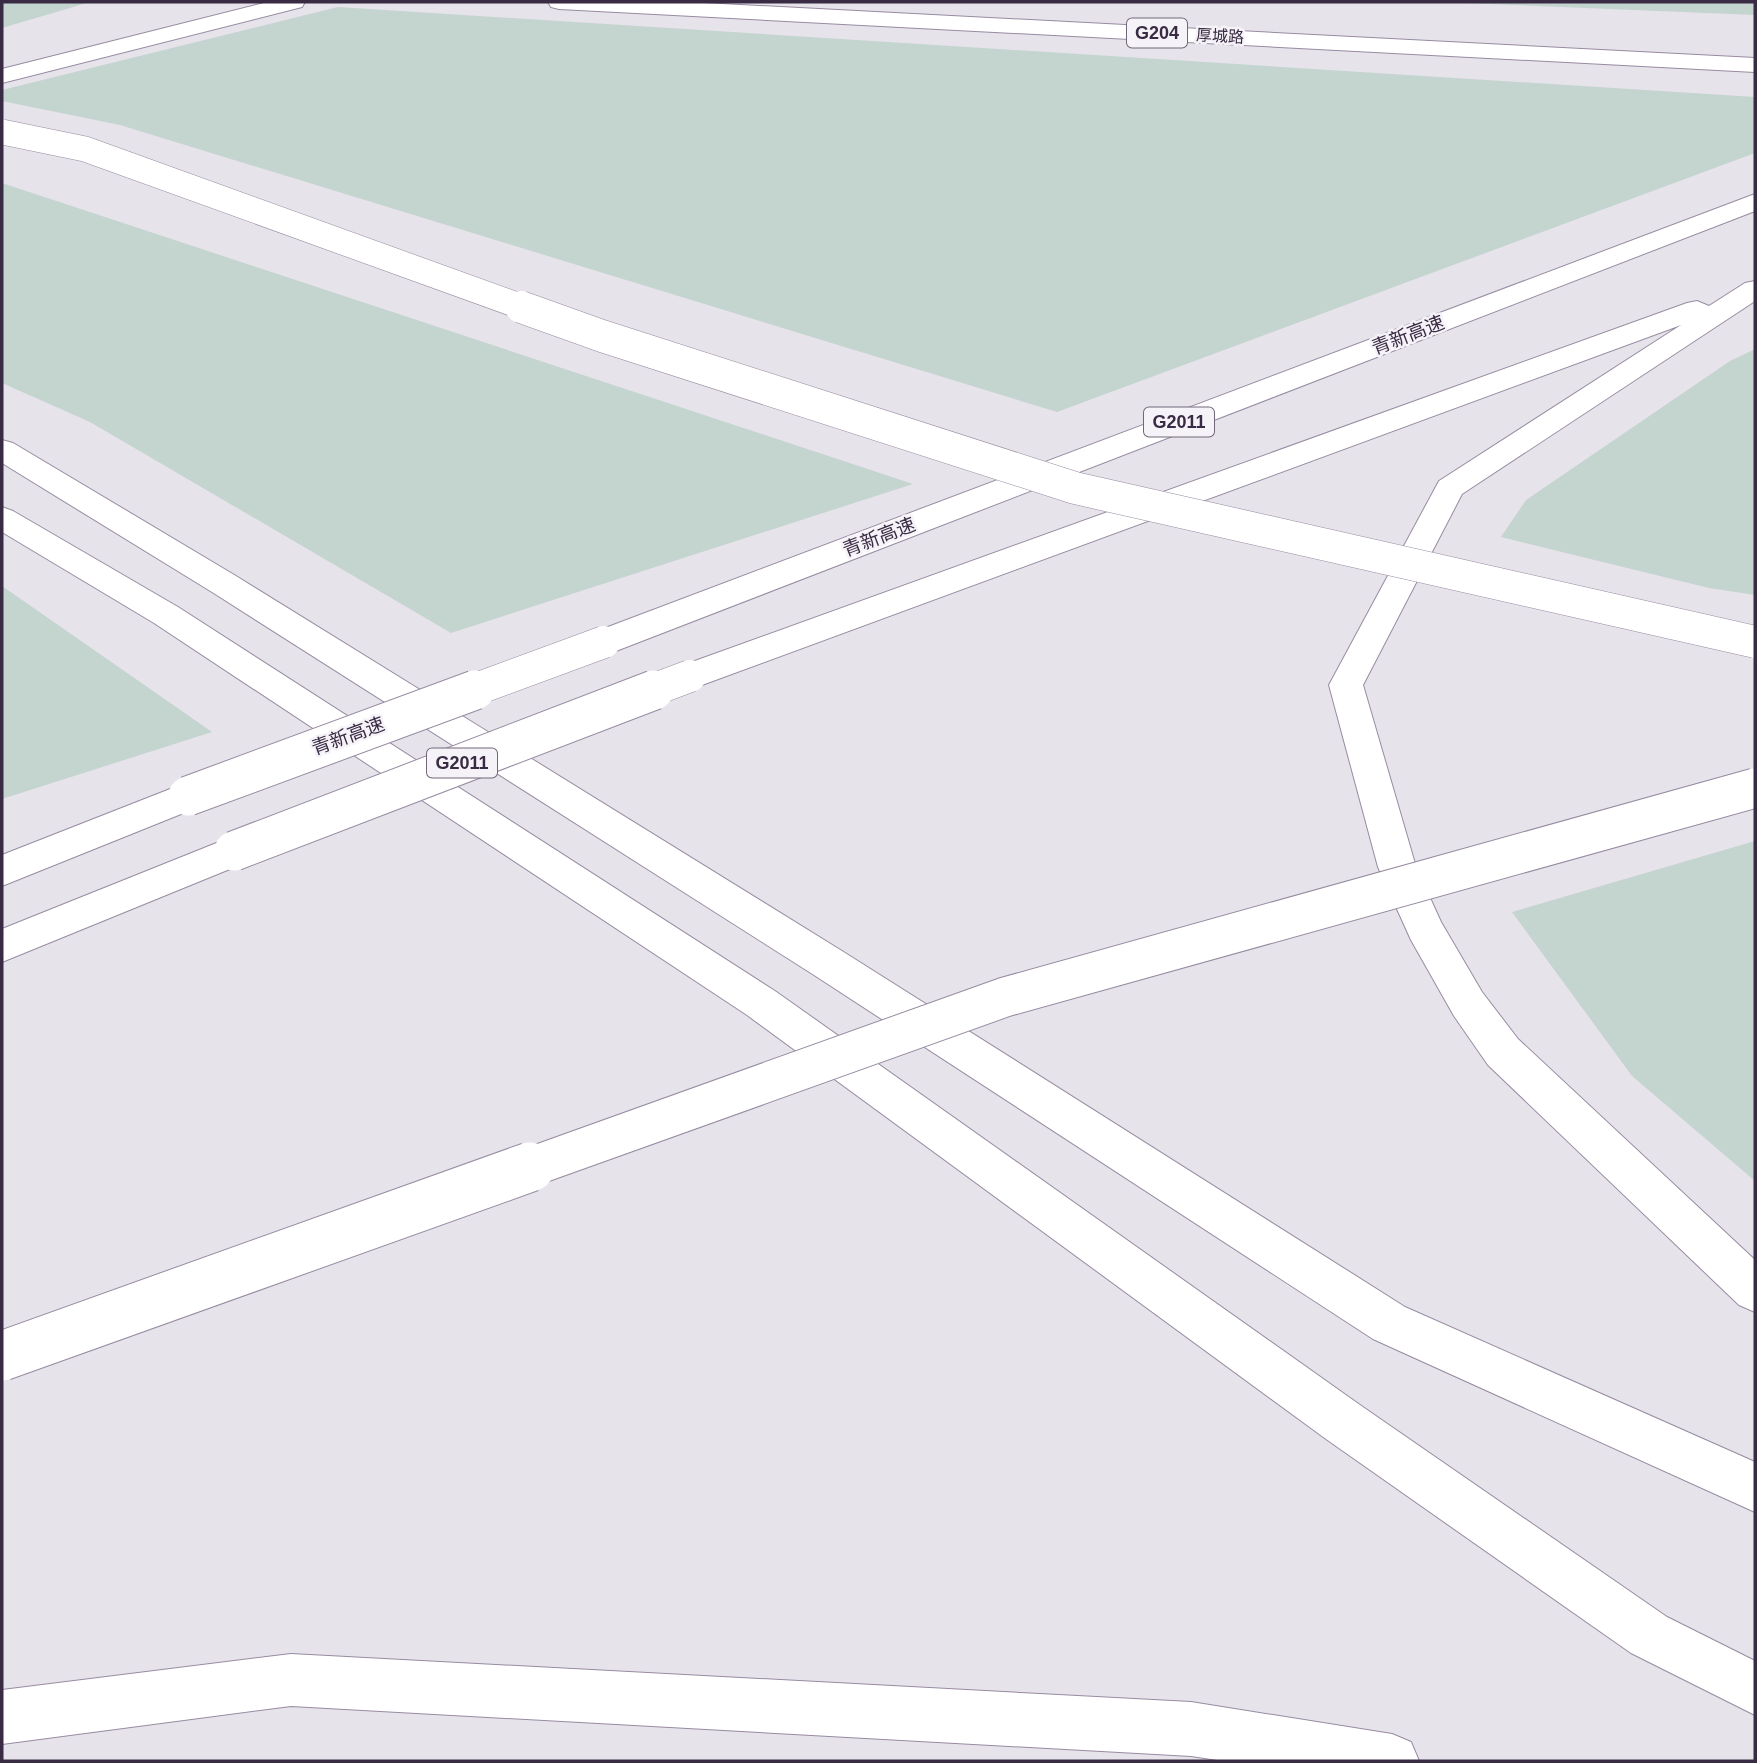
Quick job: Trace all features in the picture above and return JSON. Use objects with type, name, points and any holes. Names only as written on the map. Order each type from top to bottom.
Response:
[{"type":"highway","points":[[2,76],[293,2]]},
{"type":"highway","name":"厚城路","points":[[559,2],[1755,65]]},
{"type":"highway","name":"厚城路","points":[[950,2],[1755,45]]},
{"type":"highway","points":[[2,132],[85,149],[602,336],[1075,488],[1755,642]]},
{"type":"highway","name":"青新高速","points":[[4,870],[188,796],[604,642],[1755,202]]},
{"type":"highway","points":[[1755,288],[1450,488],[1346,685],[1397,867],[1425,929],[1468,1004],[1503,1052],[1755,1290]]},
{"type":"highway","name":"G2011","points":[[2,946],[234,851],[690,676],[1755,288]]},
{"type":"highway","points":[[2,450],[224,584],[816,956],[1390,1323],[1755,1487]]},
{"type":"highway","points":[[2,518],[166,615],[761,1003],[1343,1422],[1649,1635],[1755,1689]]},
{"type":"highway","points":[[2,1356],[1005,998],[1755,788]]},
{"type":"highway","points":[[2,1717],[291,1680],[1191,1729],[1392,1761]]},
{"type":"shaded area","points":[[2,2],[90,2],[2,28]]},
{"type":"shaded area","points":[[1439,2],[1755,2],[1755,15]]},
{"type":"shaded area","points":[[338,7],[1755,97],[1755,153],[1057,412],[120,125],[2,101],[2,90]]},
{"type":"shaded area","points":[[2,183],[913,484],[451,633],[90,422],[2,383]]},
{"type":"shaded area","points":[[1755,349],[1755,595],[1709,588],[1501,537],[1526,500],[1730,361]]},
{"type":"shaded area","points":[[2,586],[212,732],[2,799]]},
{"type":"shaded area","points":[[1755,841],[1755,1181],[1632,1076],[1512,912]]}]
